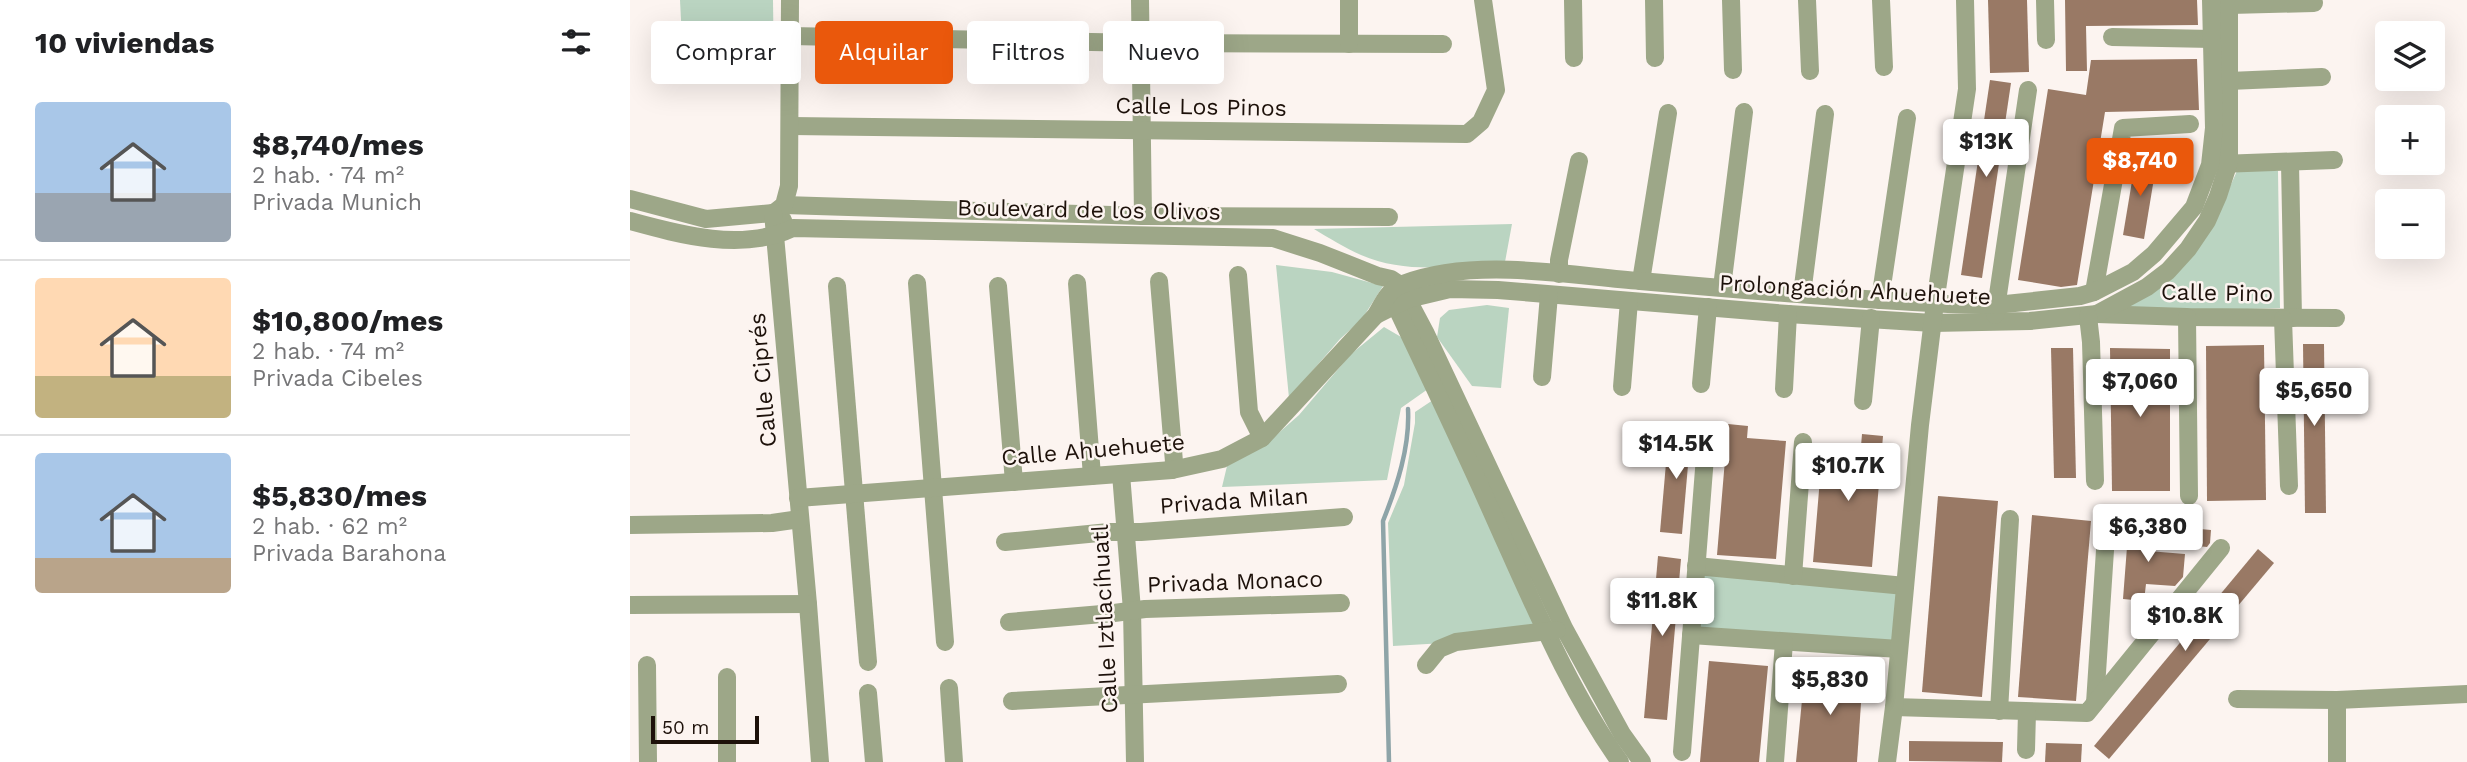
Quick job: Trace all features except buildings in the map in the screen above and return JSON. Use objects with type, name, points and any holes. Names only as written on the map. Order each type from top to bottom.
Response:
[{"type":"street","name":"Calle Ciprés","points":[[790,0],[790,21]]},
{"type":"street","points":[[1140,0],[1141,21]]},
{"type":"street","points":[[1349,0],[1349,44]]},
{"type":"street","name":"Calle Los Pinos","points":[[791,127],[1467,134],[1481,122],[1496,90],[1483,0]]},
{"type":"street","points":[[1573,0],[1574,58]]},
{"type":"street","points":[[1654,0],[1655,58]]},
{"type":"street","points":[[1731,0],[1733,70]]},
{"type":"street","points":[[1807,0],[1810,71]]},
{"type":"street","points":[[1881,0],[1884,67]]},
{"type":"street","points":[[1887,762],[1920,425],[1967,89],[1965,0]]},
{"type":"street","points":[[2046,0],[2046,40]]},
{"type":"street","name":"Prolongación Ahuehuete","points":[[1398,295],[1450,289],[1498,290],[1933,323],[1995,314],[2080,296],[2133,272],[2154,254],[2194,207],[2210,165],[2214,128],[2211,0]]},
{"type":"street","points":[[2230,2],[2314,3]]},
{"type":"street","name":"Prolongación Ahuehuete","points":[[1398,295],[1440,274],[1482,270],[1935,303],[1995,314],[2092,315],[2147,287],[2168,271],[2207,221],[2229,162],[2230,2]]},
{"type":"street","points":[[801,36],[1103,42]]},
{"type":"street","points":[[2112,37],[2212,39]]},
{"type":"street","points":[[1224,43],[1443,44]]},
{"type":"street","points":[[2229,81],[2322,77]]},
{"type":"street","name":"Calle Ciprés","points":[[791,84],[789,186],[778,209],[776,236],[820,762]]},
{"type":"street","points":[[1142,84],[1143,216]]},
{"type":"street","points":[[1995,314],[2028,90]]},
{"type":"street","points":[[1722,287],[1744,112]]},
{"type":"street","points":[[1641,281],[1668,113]]},
{"type":"street","points":[[1802,294],[1825,114]]},
{"type":"street","points":[[1880,300],[1907,118]]},
{"type":"street","points":[[2094,288],[2123,128],[2190,124]]},
{"type":"street","points":[[2210,165],[2229,162],[2290,163],[2334,160]]},
{"type":"street","points":[[1559,274],[1559,260],[1579,161]]},
{"type":"street","points":[[2289,486],[2290,163]]},
{"type":"street","points":[[630,199],[706,219],[778,209],[1389,218]]},
{"type":"street","points":[[778,209],[793,228]]},
{"type":"street","name":"Boulevard de los Olivos","points":[[630,221],[693,236],[721,239],[776,236],[793,228],[1273,238],[1391,279],[1398,295]]},
{"type":"street","points":[[1238,275],[1249,412],[1262,438]]},
{"type":"street","points":[[1159,281],[1174,461],[1172,470]]},
{"type":"street","points":[[918,283],[945,642]]},
{"type":"street","points":[[1077,283],[1092,476]]},
{"type":"street","points":[[837,286],[868,662]]},
{"type":"street","points":[[998,286],[1014,482]]},
{"type":"street","points":[[1398,295],[1603,738],[1620,762]]},
{"type":"street","name":"Calle Ahuehuete","points":[[797,499],[1172,470],[1222,459],[1262,438],[1376,315],[1398,295]]},
{"type":"street","points":[[1542,377],[1549,295]]},
{"type":"street","points":[[1622,387],[1629,302]]},
{"type":"street","points":[[1701,384],[1708,307]]},
{"type":"street","points":[[1784,389],[1788,314]]},
{"type":"street","points":[[2092,315],[2095,481]]},
{"type":"street","name":"Calle Pino","points":[[2092,315],[2336,318]]},
{"type":"street","points":[[1863,401],[1871,317]]},
{"type":"street","points":[[2187,317],[2189,496]]},
{"type":"street","points":[[1682,752],[1707,431]]},
{"type":"street","points":[[1793,569],[1803,442]]},
{"type":"street","name":"Calle Iztlacíhuatl","points":[[1121,474],[1132,610],[1135,762]]},
{"type":"street","name":"Privada Milan","points":[[1005,542],[1344,517]]},
{"type":"street","points":[[630,525],[772,523],[800,519]]},
{"type":"street","points":[[2000,707],[2010,519]]},
{"type":"street","points":[[2095,703],[2106,534]]},
{"type":"street","points":[[1894,707],[2000,707],[2033,712],[2087,713],[2221,548]]},
{"type":"street","points":[[1696,559],[1793,569],[1905,586]]},
{"type":"street","name":"Privada Monaco","points":[[1009,622],[1114,614],[1132,610],[1340,603]]},
{"type":"street","points":[[630,605],[808,604]]},
{"type":"street","points":[[1426,665],[1439,649],[1456,642],[1555,630]]},
{"type":"street","points":[[1555,630],[1642,762]]},
{"type":"street","points":[[1690,642],[1784,650],[1899,649]]},
{"type":"street","points":[[1775,762],[1784,650]]},
{"type":"street","points":[[647,665],[648,762]]},
{"type":"street","points":[[727,677],[727,762]]},
{"type":"street","points":[[1012,701],[1338,684]]},
{"type":"street","points":[[949,688],[954,762]]},
{"type":"street","points":[[868,693],[874,762]]},
{"type":"street","points":[[2237,699],[2337,700],[2467,694]]},
{"type":"street","points":[[2337,700],[2337,762]]},
{"type":"street","points":[[2026,750],[2033,712]]},
{"type":"green space","points":[[680,0],[773,0],[773,21],[681,21]]},
{"type":"green space","points":[[2237,171],[2278,171],[2280,308],[2119,313],[2212,227]]},
{"type":"green space","points":[[1512,224],[1505,262],[1432,268],[1378,261],[1349,249],[1314,229]]},
{"type":"green space","points":[[1276,265],[1332,272],[1383,286],[1362,319],[1340,339],[1289,398]]},
{"type":"green space","points":[[1487,305],[1509,308],[1501,388],[1472,386],[1437,337],[1440,318],[1449,310]]},
{"type":"green space","points":[[1384,327],[1408,341],[1428,389],[1401,408],[1387,480],[1222,487],[1227,466],[1265,445],[1299,415],[1351,354]]},
{"type":"green space","points":[[1433,400],[1549,637],[1393,646],[1388,523],[1404,485],[1415,412]]},
{"type":"green space","points":[[1697,566],[1899,586],[1893,648],[1692,636]]},
{"type":"waterway","points":[[1389,762],[1383,521],[1402,466],[1408,409]]}]
